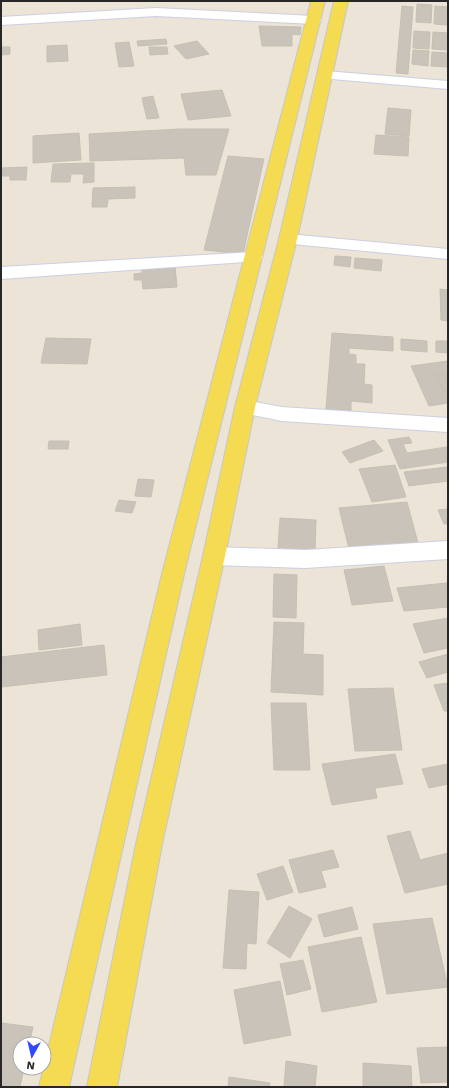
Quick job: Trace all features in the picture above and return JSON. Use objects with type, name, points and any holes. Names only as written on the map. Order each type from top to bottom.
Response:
[{"type":"main road","points":[[102,1087],[149,844],[214,556],[245,407],[288,239],[341,1]]},
{"type":"main road","points":[[54,1087],[111,832],[215,404],[254,257],[316,10]]},
{"type":"street","points":[[222,15],[225,1]]},
{"type":"street","points":[[1,21],[156,12],[222,15],[316,10]]},
{"type":"street","points":[[325,75],[448,85]]},
{"type":"street","points":[[288,239],[448,254]]},
{"type":"street","points":[[1,273],[254,257]]},
{"type":"street","points":[[245,407],[282,414],[448,425]]},
{"type":"street","points":[[214,556],[305,559],[448,551]]},
{"type":"building","points":[[417,4],[432,5],[431,23],[416,22]]},
{"type":"building","points":[[402,6],[413,7],[408,74],[396,73]]},
{"type":"building","points":[[435,6],[448,7],[448,25],[434,24]]},
{"type":"building","points":[[259,26],[301,27],[300,35],[292,34],[292,46],[262,46]]},
{"type":"building","points":[[414,31],[430,32],[429,49],[413,48]]},
{"type":"building","points":[[433,32],[448,33],[448,50],[432,49]]},
{"type":"building","points":[[166,39],[167,44],[138,46],[137,41]]},
{"type":"building","points":[[197,41],[209,54],[186,59],[174,46]]},
{"type":"building","points":[[129,42],[134,66],[119,67],[115,43]]},
{"type":"building","points":[[67,45],[68,61],[47,62],[47,46]]},
{"type":"building","points":[[1,47],[10,47],[10,54],[1,55]]},
{"type":"building","points":[[149,47],[167,47],[168,54],[150,55]]},
{"type":"building","points":[[413,50],[429,51],[428,66],[412,64]]},
{"type":"building","points":[[432,52],[448,53],[448,67],[431,66]]},
{"type":"building","points":[[222,90],[231,116],[188,120],[181,94]]},
{"type":"building","points":[[153,96],[159,118],[147,119],[142,98]]},
{"type":"building","points":[[388,108],[411,110],[409,136],[385,134]]},
{"type":"building","points":[[180,129],[229,129],[216,175],[186,175],[184,158],[90,161],[89,134]]},
{"type":"building","points":[[79,133],[81,160],[33,163],[33,136]]},
{"type":"building","points":[[376,135],[409,137],[408,156],[374,154]]},
{"type":"building","points":[[228,156],[264,159],[243,254],[204,250]]},
{"type":"building","points":[[94,163],[94,182],[83,183],[84,174],[71,174],[70,182],[51,182],[53,164]]},
{"type":"building","points":[[27,167],[26,180],[10,180],[10,176],[1,176],[1,168]]},
{"type":"building","points":[[135,187],[135,198],[108,199],[107,207],[92,207],[93,188]]},
{"type":"building","points":[[335,256],[351,257],[350,267],[334,265]]},
{"type":"building","points":[[355,258],[382,260],[381,271],[354,268]]},
{"type":"building","points":[[175,267],[177,287],[143,289],[142,280],[134,280],[134,274],[142,273],[142,269]]},
{"type":"building","points":[[440,289],[448,290],[448,321],[441,320]]},
{"type":"building","points":[[332,333],[393,337],[393,351],[349,348],[349,354],[356,355],[356,364],[365,364],[364,384],[372,385],[372,403],[351,401],[351,411],[326,409]]},
{"type":"building","points":[[46,338],[91,339],[87,364],[41,363]]},
{"type":"building","points":[[401,339],[427,341],[427,352],[401,350]]},
{"type":"building","points":[[436,341],[448,341],[448,353],[436,352]]},
{"type":"building","points":[[448,361],[448,383],[443,373],[436,374],[444,391],[448,391],[448,403],[429,406],[411,366]]},
{"type":"building","points":[[443,373],[448,383],[448,391],[444,391],[436,374]]},
{"type":"building","points":[[409,437],[412,443],[403,444],[407,453],[447,447],[448,462],[400,469],[388,440]]},
{"type":"building","points":[[374,440],[383,451],[350,463],[342,452]]},
{"type":"building","points":[[49,441],[69,441],[68,449],[48,449]]},
{"type":"building","points":[[395,465],[406,497],[372,502],[359,469]]},
{"type":"building","points":[[448,467],[448,481],[409,486],[404,472]]},
{"type":"building","points":[[138,479],[154,480],[151,497],[135,496]]},
{"type":"building","points":[[119,500],[136,502],[132,513],[115,511]]},
{"type":"building","points":[[407,502],[418,543],[349,549],[339,508]]},
{"type":"building","points":[[448,509],[448,524],[444,524],[438,510]]},
{"type":"building","points":[[280,518],[316,520],[315,550],[278,548]]},
{"type":"building","points":[[384,566],[393,601],[352,605],[344,570]]},
{"type":"building","points":[[274,574],[297,575],[296,618],[273,617]]},
{"type":"building","points":[[447,583],[448,607],[404,611],[397,588]]},
{"type":"building","points":[[448,618],[448,648],[424,653],[413,624]]},
{"type":"building","points":[[274,622],[304,623],[303,654],[323,655],[323,695],[271,692]]},
{"type":"building","points":[[80,624],[82,645],[39,650],[38,630]]},
{"type":"building","points":[[104,645],[107,675],[1,687],[1,657]]},
{"type":"building","points":[[448,654],[448,672],[427,678],[419,662]]},
{"type":"building","points":[[448,683],[448,711],[444,711],[434,685]]},
{"type":"building","points":[[393,688],[402,750],[355,751],[348,689]]},
{"type":"building","points":[[271,703],[306,703],[310,770],[274,770]]},
{"type":"building","points":[[395,754],[403,784],[375,788],[377,798],[332,805],[322,764]]},
{"type":"building","points":[[448,764],[448,784],[429,788],[422,769]]},
{"type":"building","points":[[410,831],[420,860],[448,853],[448,884],[405,893],[387,836]]},
{"type":"building","points":[[333,850],[339,867],[321,871],[326,887],[299,893],[289,860]]},
{"type":"building","points":[[283,866],[293,892],[267,900],[257,874]]},
{"type":"building","points":[[229,890],[259,892],[256,944],[247,943],[246,969],[223,968]]},
{"type":"building","points":[[289,906],[312,919],[290,958],[267,943]]},
{"type":"building","points":[[352,907],[358,929],[324,937],[318,915]]},
{"type":"building","points":[[432,918],[448,987],[387,994],[373,924]]},
{"type":"building","points":[[361,937],[377,1002],[322,1012],[308,947]]},
{"type":"building","points":[[303,960],[311,989],[287,995],[280,964]]},
{"type":"building","points":[[280,981],[291,1035],[244,1044],[234,990]]},
{"type":"building","points":[[1,1023],[33,1027],[31,1036],[12,1036],[12,1076],[22,1076],[20,1087],[1,1087]]},
{"type":"building","points":[[448,1047],[448,1082],[421,1083],[417,1048]]},
{"type":"building","points":[[286,1061],[317,1066],[315,1087],[284,1087]]},
{"type":"building","points":[[363,1063],[411,1066],[412,1087],[363,1087]]},
{"type":"building","points":[[229,1077],[270,1083],[269,1087],[228,1087]]}]
